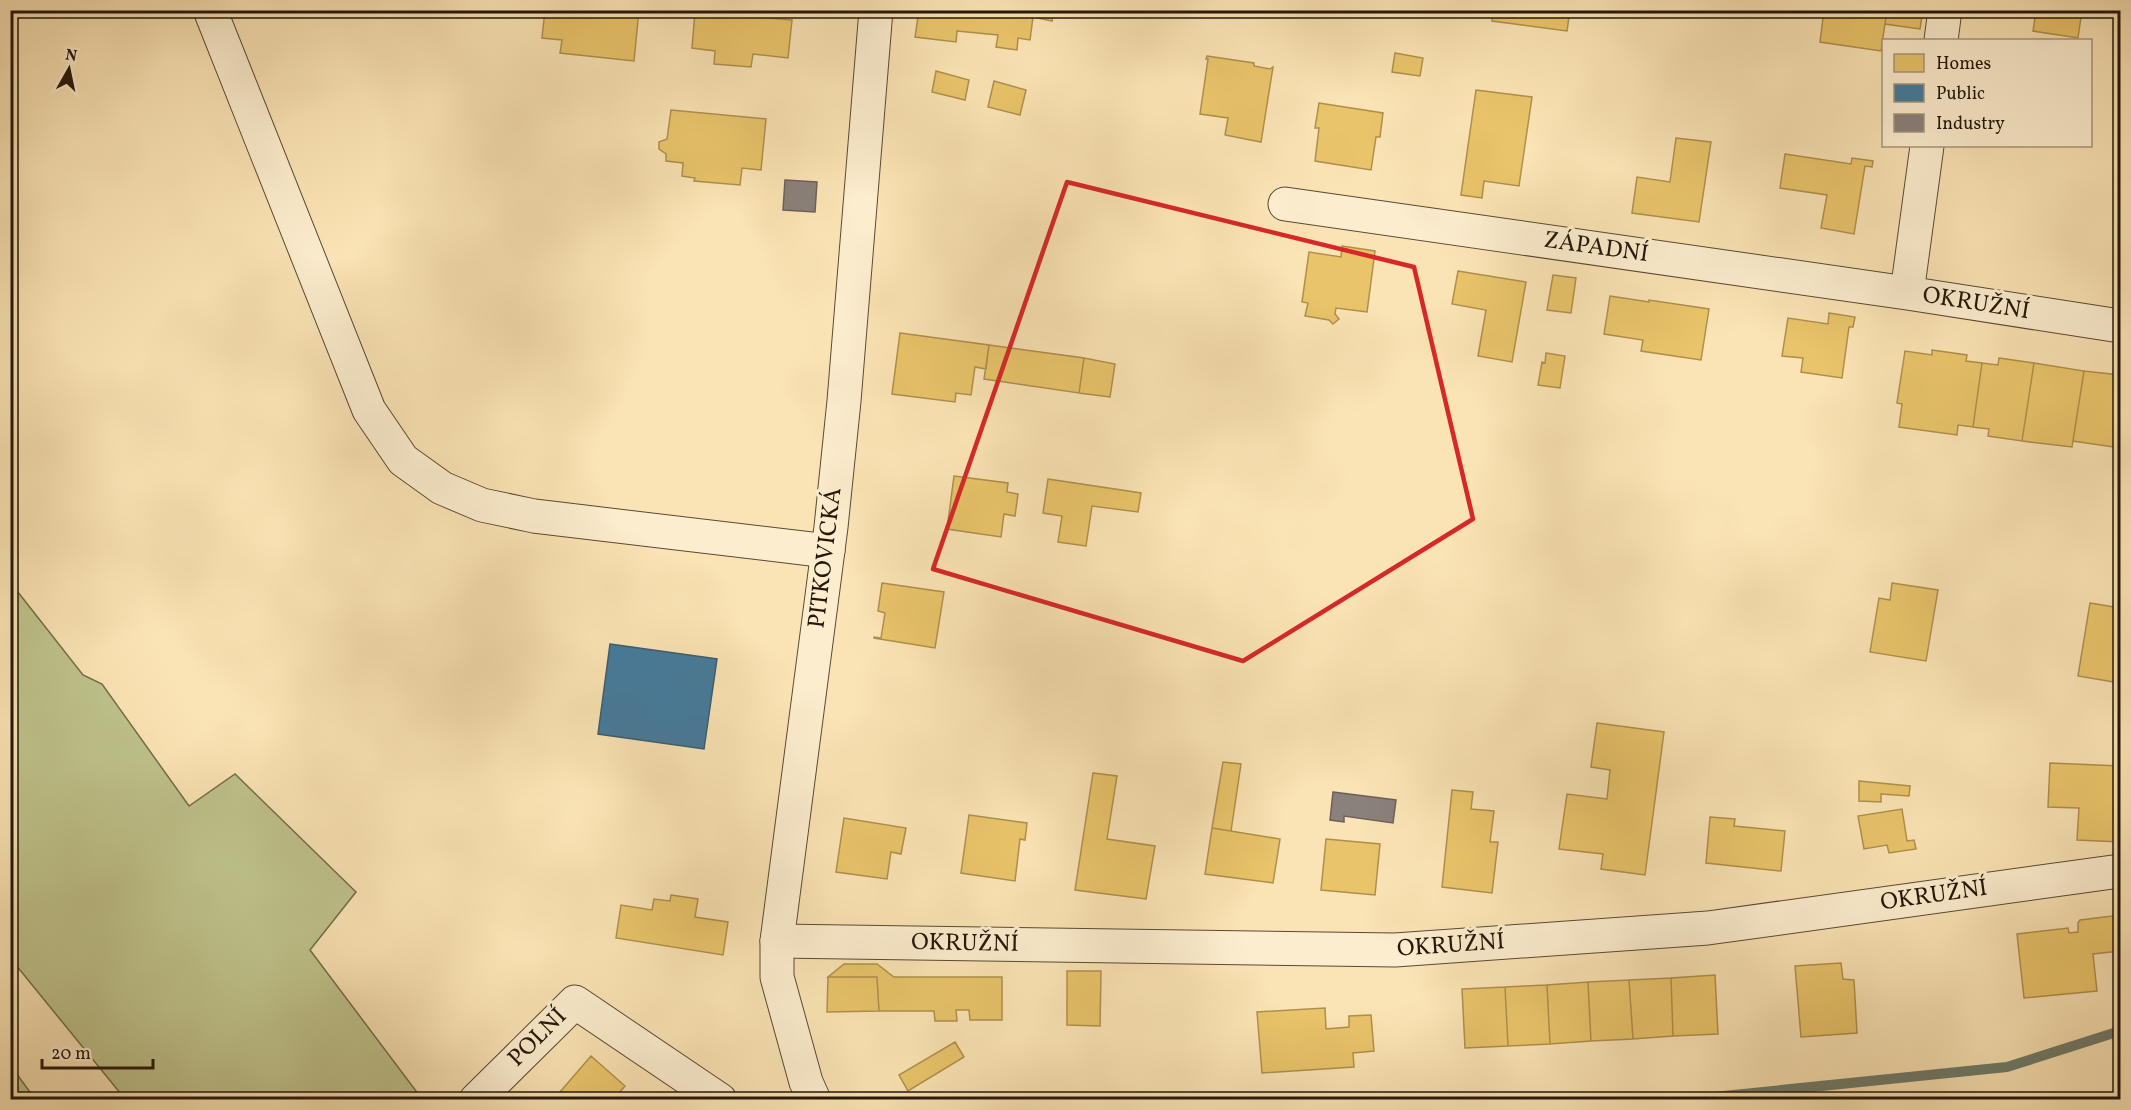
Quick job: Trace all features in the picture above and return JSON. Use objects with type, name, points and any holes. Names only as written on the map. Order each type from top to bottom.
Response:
[{"type":"street","points":[[210,10],[369,410],[403,460],[442,488],[482,505],[534,516],[828,551]]},
{"type":"street","name":"PITKOVICKÁ","points":[[814,1100],[806,1082],[777,977],[777,941],[828,551],[844,400],[876,10]]},
{"type":"street","points":[[1941,39],[1945,10]]},
{"type":"street","name":"OKRUŽNÍ","points":[[1927,147],[1907,293],[2121,326]]},
{"type":"street","name":"ZÁPADNÍ","points":[[1285,204],[1907,293]]},
{"type":"street","name":"OKRUŽNÍ","points":[[777,941],[1395,950],[1708,928],[2121,871]]},
{"type":"street","name":"POLNÍ","points":[[477,1100],[574,1002],[720,1100]]},
{"type":"highlighted area","points":[[1067,182],[1414,267],[1473,519],[1243,661],[933,569]]},
{"type":"green space","points":[[10,582],[83,675],[102,684],[189,806],[235,774],[356,892],[310,950],[422,1099],[125,1099],[11,959]]},
{"type":"green space","points":[[11,1066],[35,1099],[11,1099]]},
{"type":"building: Homes","points":[[545,10],[639,10],[634,61],[560,53],[562,40],[542,38]]},
{"type":"building: Homes","points":[[719,10],[757,11],[756,17],[792,20],[788,58],[753,54],[751,67],[714,64],[715,51],[692,48],[695,11],[719,14]]},
{"type":"building: Homes","points":[[919,10],[1054,10],[1052,21],[1033,17],[1030,40],[1018,38],[1017,50],[996,47],[998,35],[957,31],[956,42],[915,37]]},
{"type":"building: Homes","points":[[1493,10],[1570,10],[1567,31],[1492,21]]},
{"type":"building: Homes","points":[[1824,10],[1887,10],[1881,51],[1820,42]]},
{"type":"building: Homes","points":[[1887,10],[1923,10],[1920,29],[1885,24]]},
{"type":"building: Homes","points":[[2008,10],[2082,10],[2078,38],[2033,31],[2035,18],[2008,13]]},
{"type":"building: Homes","points":[[1395,53],[1423,58],[1420,76],[1392,72]]},
{"type":"building: Homes","points":[[1207,56],[1254,63],[1254,66],[1270,69],[1273,67],[1261,142],[1225,135],[1228,118],[1200,114]]},
{"type":"building: Homes","points":[[936,71],[969,80],[965,100],[932,92]]},
{"type":"building: Homes","points":[[994,81],[1026,90],[1020,115],[988,107]]},
{"type":"building: Homes","points":[[1476,90],[1532,97],[1519,186],[1484,181],[1482,198],[1461,195]]},
{"type":"building: Homes","points":[[1319,103],[1383,113],[1380,137],[1376,137],[1371,170],[1315,161],[1319,128],[1315,128]]},
{"type":"building: Homes","points":[[671,110],[766,119],[761,170],[742,168],[740,185],[694,181],[695,178],[682,176],[683,163],[666,161],[666,154],[659,149],[659,142],[667,139]]},
{"type":"building: Homes","points":[[1676,138],[1711,142],[1699,222],[1632,213],[1637,177],[1670,182]]},
{"type":"building: Homes","points":[[1785,154],[1851,164],[1852,158],[1873,161],[1872,167],[1865,166],[1854,234],[1821,228],[1827,195],[1780,188]]},
{"type":"building: Homes","points":[[1342,246],[1375,251],[1367,312],[1336,308],[1335,314],[1339,319],[1333,324],[1329,320],[1305,316],[1308,303],[1302,302],[1309,252],[1341,257]]},
{"type":"building: Homes","points":[[1458,271],[1526,282],[1512,362],[1478,356],[1486,310],[1452,304]]},
{"type":"building: Homes","points":[[1553,275],[1576,278],[1571,313],[1547,310]]},
{"type":"building: Homes","points":[[1610,296],[1709,309],[1701,360],[1641,351],[1643,340],[1604,334]]},
{"type":"building: Homes","points":[[1829,313],[1855,317],[1853,327],[1849,327],[1842,378],[1801,372],[1803,358],[1782,356],[1788,318],[1828,324]]},
{"type":"building: Homes","points":[[900,333],[989,345],[986,369],[975,367],[971,395],[956,393],[955,402],[892,394]]},
{"type":"building: Homes","points":[[989,345],[1084,358],[1079,393],[984,379]]},
{"type":"building: Homes","points":[[1932,350],[1967,355],[1966,361],[1982,363],[1973,427],[1958,425],[1957,435],[1899,427],[1902,404],[1897,403],[1905,351],[1932,355]]},
{"type":"building: Homes","points":[[1546,353],[1565,356],[1560,388],[1538,385]]},
{"type":"building: Homes","points":[[1084,358],[1115,364],[1110,397],[1079,393]]},
{"type":"building: Homes","points":[[1999,358],[2034,363],[2022,441],[1988,436],[1989,429],[1973,427],[1982,363],[1998,365]]},
{"type":"building: Homes","points":[[2034,363],[2084,371],[2072,447],[2022,441]]},
{"type":"building: Homes","points":[[2084,371],[2120,375],[2120,448],[2073,441]]},
{"type":"building: Homes","points":[[954,476],[1008,483],[1007,492],[1018,494],[1015,516],[1004,514],[1001,537],[947,529]]},
{"type":"building: Homes","points":[[1048,479],[1141,493],[1138,512],[1092,506],[1086,546],[1058,542],[1062,516],[1043,513]]},
{"type":"building: Homes","points":[[882,583],[944,592],[935,648],[874,638],[881,638],[885,613],[878,611]]},
{"type":"building: Homes","points":[[1892,583],[1938,590],[1926,661],[1870,652],[1879,598],[1890,600]]},
{"type":"building: Homes","points":[[2090,603],[2120,608],[2120,683],[2078,676]]},
{"type":"building: Homes","points":[[1597,723],[1664,732],[1645,875],[1601,869],[1603,854],[1559,849],[1567,794],[1607,799],[1610,770],[1591,767]]},
{"type":"building: Homes","points":[[1223,762],[1241,764],[1231,831],[1212,828]]},
{"type":"building: Homes","points":[[2050,763],[2120,766],[2120,842],[2077,840],[2079,808],[2048,807]]},
{"type":"building: Homes","points":[[1093,773],[1117,776],[1107,839],[1155,846],[1146,899],[1075,890]]},
{"type":"building: Homes","points":[[1859,781],[1910,786],[1909,796],[1881,794],[1881,802],[1859,801]]},
{"type":"building: Homes","points":[[1452,790],[1473,792],[1471,809],[1494,811],[1490,842],[1498,842],[1492,893],[1442,887]]},
{"type":"building: Homes","points":[[1902,809],[1907,841],[1914,840],[1916,849],[1889,853],[1887,845],[1864,849],[1858,816]]},
{"type":"building: Homes","points":[[969,815],[1027,823],[1025,840],[1020,839],[1015,881],[961,873]]},
{"type":"building: Homes","points":[[1710,817],[1735,819],[1734,826],[1785,831],[1781,871],[1706,863]]},
{"type":"building: Homes","points":[[844,818],[906,828],[901,854],[891,852],[887,879],[836,872]]},
{"type":"building: Homes","points":[[1212,828],[1280,839],[1273,883],[1205,874]]},
{"type":"building: Homes","points":[[1326,839],[1380,844],[1375,895],[1321,890]]},
{"type":"building: Homes","points":[[671,895],[698,899],[695,917],[728,922],[723,955],[616,938],[621,905],[652,910],[654,899],[670,901]]},
{"type":"building: Homes","points":[[2120,915],[2120,951],[2093,954],[2097,991],[2024,998],[2017,934],[2068,928],[2069,933],[2078,932],[2080,920]]},
{"type":"building: Homes","points":[[1841,963],[1843,979],[1854,980],[1857,1033],[1801,1037],[1795,966]]},
{"type":"building: Homes","points":[[844,964],[877,964],[894,977],[1002,977],[1002,1020],[970,1020],[969,1010],[956,1010],[957,1021],[935,1021],[934,1011],[879,1011],[877,977],[828,977]]},
{"type":"building: Homes","points":[[1067,971],[1101,971],[1100,1026],[1067,1025]]},
{"type":"building: Homes","points":[[1715,975],[1718,1034],[1673,1036],[1671,978]]},
{"type":"building: Homes","points":[[828,977],[877,977],[879,1011],[827,1012]]},
{"type":"building: Homes","points":[[1671,978],[1673,1036],[1633,1039],[1629,980]]},
{"type":"building: Homes","points":[[1629,980],[1633,1039],[1591,1041],[1588,982]]},
{"type":"building: Homes","points":[[1588,982],[1591,1041],[1550,1044],[1547,985]]},
{"type":"building: Homes","points":[[1547,985],[1550,1044],[1508,1046],[1505,987]]},
{"type":"building: Homes","points":[[1505,987],[1508,1046],[1465,1048],[1462,989]]},
{"type":"building: Homes","points":[[1325,1008],[1326,1029],[1349,1027],[1349,1016],[1371,1015],[1374,1051],[1353,1053],[1354,1067],[1262,1073],[1257,1012]]},
{"type":"building: Homes","points":[[955,1042],[964,1057],[908,1091],[899,1075]]},
{"type":"building: Homes","points":[[591,1056],[625,1086],[613,1100],[553,1100]]},
{"type":"building: Public","points":[[610,644],[717,659],[704,749],[598,734]]},
{"type":"building: Industry","points":[[785,180],[817,182],[815,212],[783,210]]},
{"type":"building: Industry","points":[[1333,792],[1396,800],[1393,823],[1344,816],[1344,822],[1330,820]]},
{"type":"waterway","points":[[1684,1100],[2007,1067],[2120,1031]]}]
